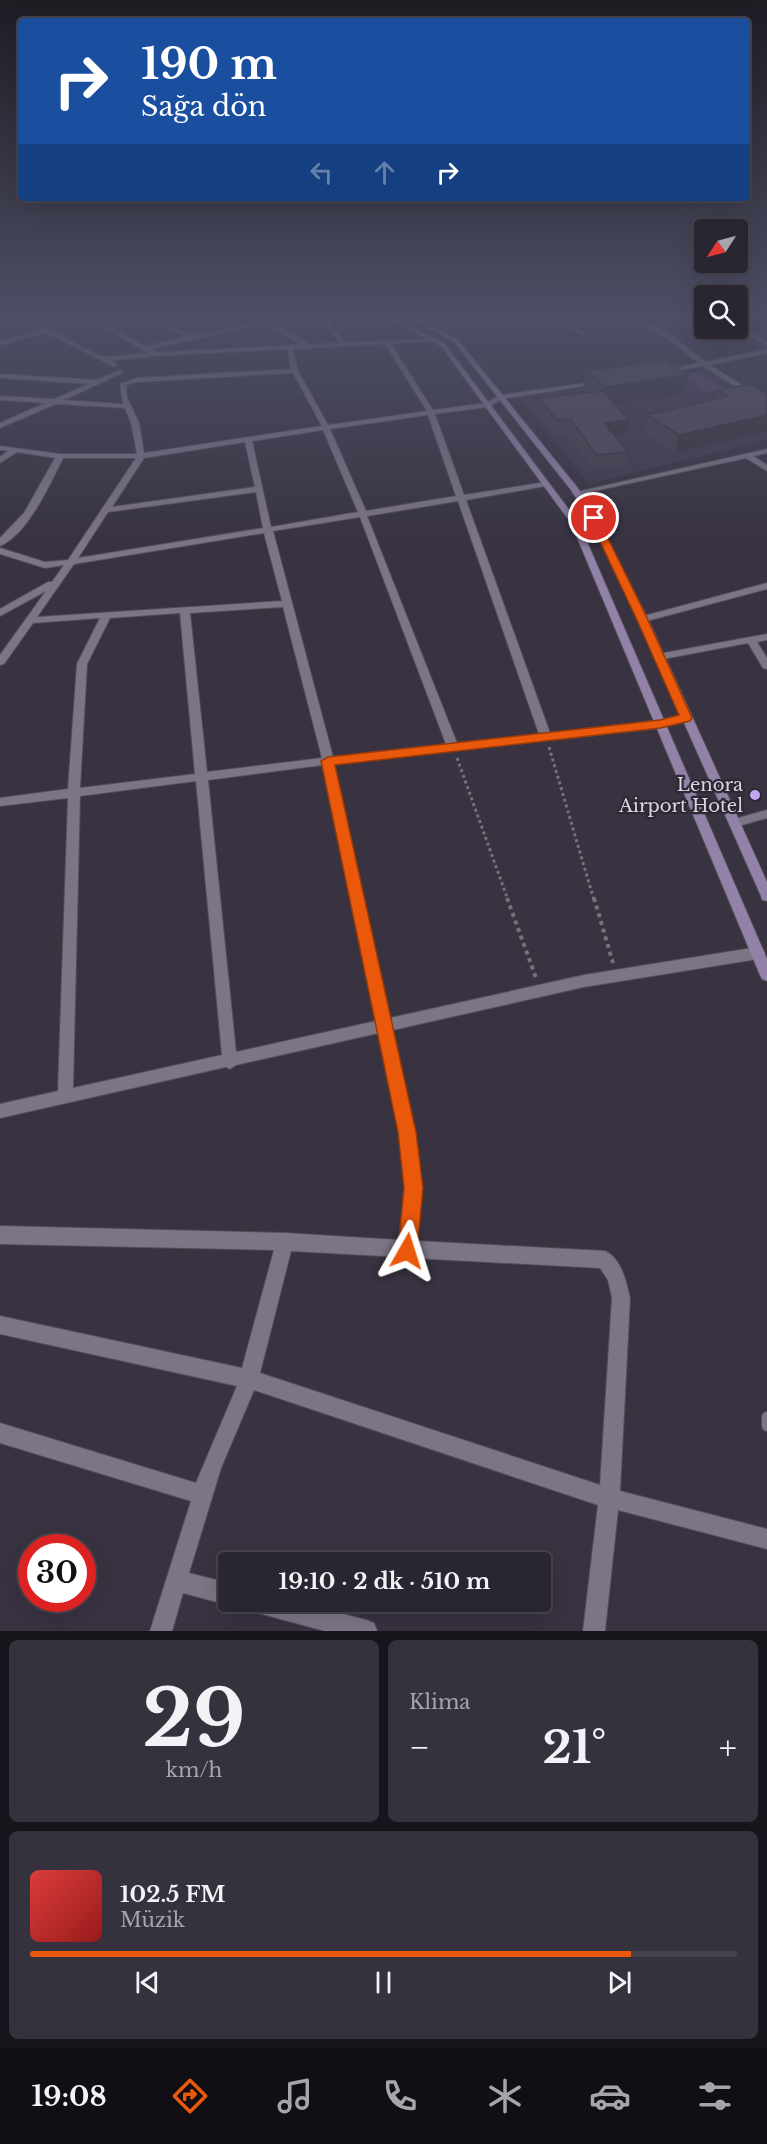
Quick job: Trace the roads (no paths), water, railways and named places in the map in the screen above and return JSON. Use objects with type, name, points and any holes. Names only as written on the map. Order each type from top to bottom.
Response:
[{"type":"main road","points":[[480,394],[579,532],[767,975]]},
{"type":"main road","points":[[498,394],[576,493],[602,533],[767,896]]},
{"type":"street","points":[[0,426],[69,394]]},
{"type":"street","points":[[0,662],[71,562],[141,456],[135,423],[125,394]]},
{"type":"street","points":[[308,394],[326,427],[363,515],[453,747]]},
{"type":"street","points":[[419,394],[430,411],[546,737]]},
{"type":"street","points":[[0,448],[60,456],[141,456],[430,411],[488,405],[500,397],[521,394]]},
{"type":"street","points":[[752,394],[767,404]]},
{"type":"street","points":[[0,398],[128,406]]},
{"type":"street","points":[[248,439],[268,530],[328,761],[407,1132],[413,1188],[407,1251]]},
{"type":"street","points":[[0,461],[15,450]]},
{"type":"street","points":[[576,493],[767,451]]},
{"type":"street","points":[[0,543],[16,531],[34,507],[60,456]]},
{"type":"street","points":[[748,456],[767,469]]},
{"type":"street","points":[[0,551],[45,565],[71,562],[546,484]]},
{"type":"street","points":[[105,510],[259,489]]},
{"type":"street","points":[[0,613],[57,580]]},
{"type":"street","points":[[643,620],[767,586]]},
{"type":"street","points":[[28,620],[106,617],[287,604]]},
{"type":"street","points":[[186,611],[230,1062]]},
{"type":"street","points":[[65,1097],[74,794],[82,664],[106,617]]},
{"type":"street","points":[[658,657],[767,637]]},
{"type":"street","points":[[752,640],[767,666]]},
{"type":"street","points":[[0,802],[328,761],[660,724],[686,718]]},
{"type":"street","points":[[735,823],[767,814]]},
{"type":"street","points":[[0,1111],[230,1062],[383,1025],[541,991],[758,953]]},
{"type":"street","points":[[0,1235],[285,1242],[407,1251],[604,1260],[616,1276],[621,1298],[609,1498],[594,1631]]},
{"type":"street","points":[[161,1631],[211,1468],[249,1378],[285,1242]]},
{"type":"street","points":[[0,1325],[249,1378],[609,1498],[767,1539]]},
{"type":"street","points":[[0,1433],[203,1495]]},
{"type":"street","points":[[176,1580],[218,1591]]},
{"type":"street","points":[[295,1612],[366,1631]]},
{"type":"lane","points":[[767,1417],[767,1426]]},
{"type":"place","name":"Lenora Airport Hotel","points":[[755,795]]}]
